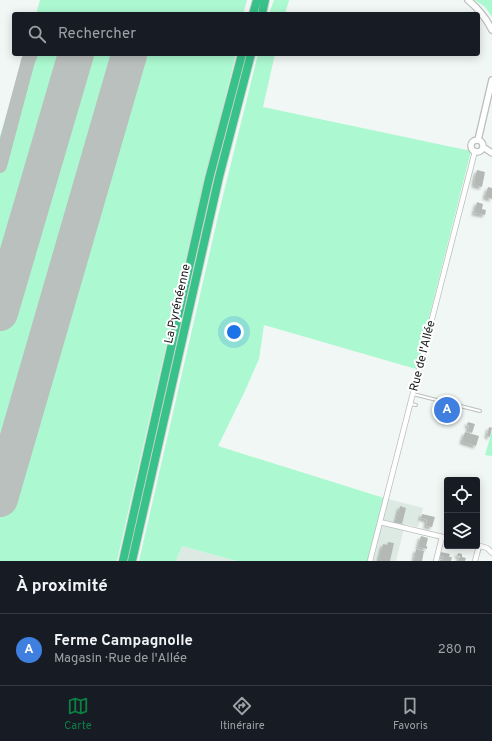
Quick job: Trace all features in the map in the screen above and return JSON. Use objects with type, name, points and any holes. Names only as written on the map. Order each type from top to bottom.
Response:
[{"type":"highway","points":[[254,12],[257,0]]},
{"type":"highway","points":[[263,12],[266,0]]},
{"type":"highway","name":"La Pyrénéenne","points":[[123,561],[209,179],[241,56]]},
{"type":"highway","name":"La Pyrénéenne","points":[[132,561],[219,177],[250,56]]},
{"type":"street","points":[[468,0],[480,10],[492,30]]},
{"type":"street","points":[[478,140],[490,95],[492,80]]},
{"type":"street","points":[[478,140],[474,140],[472,147],[475,151],[479,151],[483,147]]},
{"type":"street","points":[[478,140],[483,143],[483,147],[492,153]]},
{"type":"street","name":"Rue de l'Allée","points":[[370,561],[413,404],[413,394],[475,151]]},
{"type":"street","points":[[380,522],[444,538],[436,561]]},
{"type":"street","points":[[480,546],[487,548],[492,553]]},
{"type":"street","points":[[475,561],[477,549]]},
{"type":"lane","points":[[413,394],[480,411]]},
{"type":"shaded area","points":[[384,498],[423,508],[418,527],[405,524],[396,561],[369,561]]},
{"type":"shaded area","points":[[182,546],[236,561],[176,561]]},
{"type":"green space","points":[[40,0],[247,0],[244,12],[37,12]]},
{"type":"green space","points":[[274,0],[289,0],[286,12],[270,12]]},
{"type":"green space","points":[[475,0],[492,0],[492,17],[485,7]]},
{"type":"green space","points":[[23,56],[236,56],[187,254],[117,561],[0,561],[0,136]]},
{"type":"green space","points":[[258,56],[275,56],[263,107],[471,151],[416,369],[264,325],[259,359],[218,446],[384,498],[368,561],[236,561],[182,546],[176,561],[139,561],[219,212]]},
{"type":"green space","points":[[492,431],[492,456],[485,455]]},
{"type":"building","points":[[477,170],[485,172],[482,187],[474,185]]},
{"type":"building","points":[[488,187],[492,188],[492,199],[485,197]]},
{"type":"building","points":[[477,202],[483,204],[482,209],[486,210],[485,215],[474,213]]},
{"type":"building","points":[[446,408],[452,410],[450,419],[444,417]]},
{"type":"building","points":[[468,422],[475,424],[472,433],[468,431]]},
{"type":"building","points":[[489,427],[492,428],[490,437],[487,436]]},
{"type":"building","points":[[465,432],[479,436],[476,446],[462,441]]},
{"type":"building","points":[[400,506],[406,508],[402,524],[396,522]]},
{"type":"building","points":[[422,514],[435,517],[432,527],[426,526],[427,520],[421,518]]},
{"type":"building","points":[[421,536],[428,538],[426,546],[427,549],[418,547]]},
{"type":"building","points":[[388,542],[394,543],[390,561],[379,561],[383,544],[387,545]]},
{"type":"building","points":[[416,549],[424,551],[422,561],[414,561]]},
{"type":"building","points":[[441,552],[450,554],[449,557],[452,557],[451,561],[440,561],[441,559],[443,560],[444,557],[440,556]]},
{"type":"building","points":[[458,553],[462,554],[462,557],[466,558],[465,561],[458,561],[460,556],[457,556]]},
{"type":"taxiway","points":[[0,166],[30,56]]},
{"type":"runway","points":[[0,313],[75,56]]},
{"type":"runway","points":[[0,499],[129,56]]},
{"type":"place","name":"Ferme Campagnolle","points":[[447,410]]}]
